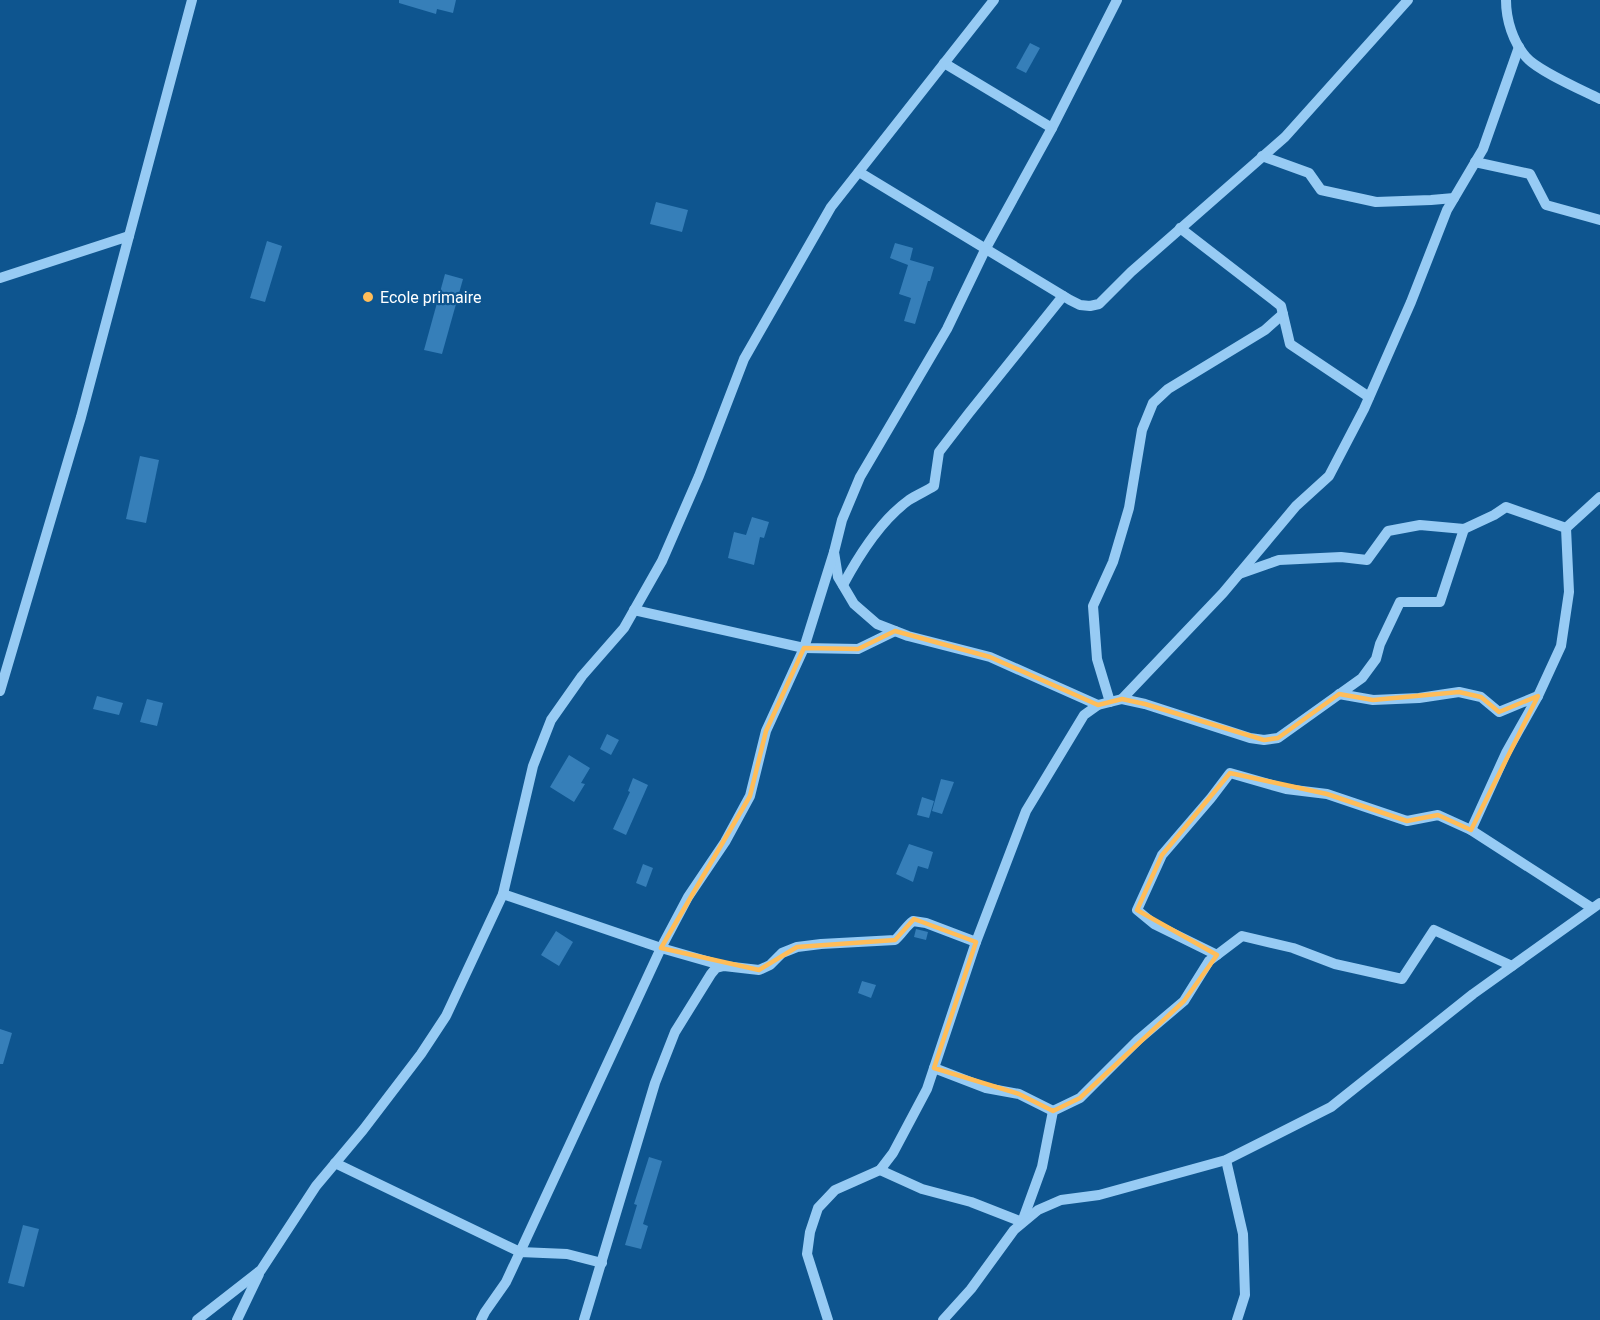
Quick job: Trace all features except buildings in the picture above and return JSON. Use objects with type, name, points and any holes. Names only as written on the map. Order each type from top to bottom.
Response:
[{"type":"street","points":[[0,691],[81,417],[192,0]]},
{"type":"street","points":[[237,1320],[261,1270],[316,1186],[363,1130],[421,1054],[446,1016],[503,894],[534,766],[552,720],[582,676],[624,628],[662,561],[699,476],[744,359],[831,207],[994,0]]},
{"type":"street","points":[[481,1320],[506,1282],[688,897],[725,842],[750,796],[766,731],[804,648],[842,520],[860,477],[947,329],[986,248],[1052,128],[1117,0]]},
{"type":"street","points":[[859,172],[1063,296],[1080,305],[1099,304],[1180,228],[1285,137],[1408,0]]},
{"type":"street","points":[[1506,0],[1513,36],[1527,58],[1550,74],[1600,99]]},
{"type":"street","points":[[1122,699],[1223,593],[1296,506],[1329,476],[1346,446],[1411,302],[1447,210],[1483,149],[1520,47]]},
{"type":"street","points":[[944,63],[1052,128]]},
{"type":"street","points":[[1262,156],[1309,173],[1321,190],[1376,202],[1454,198]]},
{"type":"street","points":[[1475,162],[1530,174],[1546,205],[1600,220]]},
{"type":"street","points":[[1180,228],[1281,306],[1290,344],[1369,396]]},
{"type":"street","points":[[0,278],[129,236]]},
{"type":"street","points":[[843,585],[857,558],[891,516],[909,500],[934,486],[939,452],[1063,296]]},
{"type":"street","points":[[1104,703],[1096,659],[1093,606],[1113,562],[1129,508],[1142,430],[1153,403],[1168,389],[1265,330],[1283,314]]},
{"type":"street","points":[[1566,528],[1600,497]]},
{"type":"street","points":[[1239,574],[1279,560],[1341,557],[1367,560],[1389,531],[1420,525],[1464,529],[1506,507],[1566,528]]},
{"type":"street","points":[[1471,830],[1506,753],[1538,696],[1561,646],[1569,592],[1566,528]]},
{"type":"street","points":[[828,1320],[807,1254],[810,1232],[819,1208],[835,1190],[880,1170],[893,1153],[927,1089],[976,942],[1026,811],[1084,715],[1104,703],[1122,699],[1145,704],[1250,738],[1264,740],[1278,738],[1362,678],[1376,659],[1380,644],[1400,602],[1440,602],[1464,529]]},
{"type":"street","points":[[834,552],[838,576],[854,604],[877,624],[990,657],[1104,703]]},
{"type":"street","points":[[634,610],[804,648],[858,649],[895,631]]},
{"type":"street","points":[[1339,694],[1373,700],[1419,698],[1459,692],[1481,697],[1499,712],[1538,696]]},
{"type":"street","points":[[943,1320],[971,1289],[1014,1230],[1038,1210],[1061,1200],[1099,1195],[1226,1160],[1331,1107],[1473,994],[1596,905],[1471,830],[1438,815],[1407,821],[1327,794],[1286,789],[1230,773],[1162,855],[1137,910],[1154,924],[1217,955]]},
{"type":"street","points":[[503,894],[662,948],[724,966],[759,970],[770,965],[782,953],[797,947],[895,940],[913,921],[926,923],[976,942]]},
{"type":"street","points":[[1053,1111],[1080,1098],[1138,1040],[1184,1001],[1209,962],[1242,936],[1293,948],[1335,964],[1402,979],[1434,930],[1512,966]]},
{"type":"street","points":[[584,1320],[655,1083],[675,1032],[711,974],[716,968],[724,966]]},
{"type":"street","points":[[934,1068],[986,1088],[1019,1094],[1053,1111]]},
{"type":"street","points":[[1022,1222],[1042,1167],[1053,1111]]},
{"type":"street","points":[[1226,1160],[1243,1234],[1245,1295],[1237,1320]]},
{"type":"street","points":[[335,1163],[520,1251],[567,1254],[602,1263]]},
{"type":"street","points":[[880,1170],[922,1189],[970,1202],[1022,1222]]},
{"type":"street","points":[[197,1320],[261,1270]]},
{"type":"highlighted area","points":[[895,631],[990,657],[1098,705],[1122,699],[1264,740],[1278,738],[1339,694],[1373,700],[1459,692],[1481,697],[1499,712],[1538,696],[1471,830],[1438,815],[1407,821],[1327,794],[1230,773],[1162,855],[1137,910],[1217,955],[1184,1001],[1080,1098],[1053,1111],[1019,1094],[934,1068],[976,942],[914,919],[895,940],[797,947],[759,970],[661,948],[750,796],[766,731],[804,648],[858,649]]},
{"type":"place","name":"Ecole primaire","points":[[368,297]]}]
